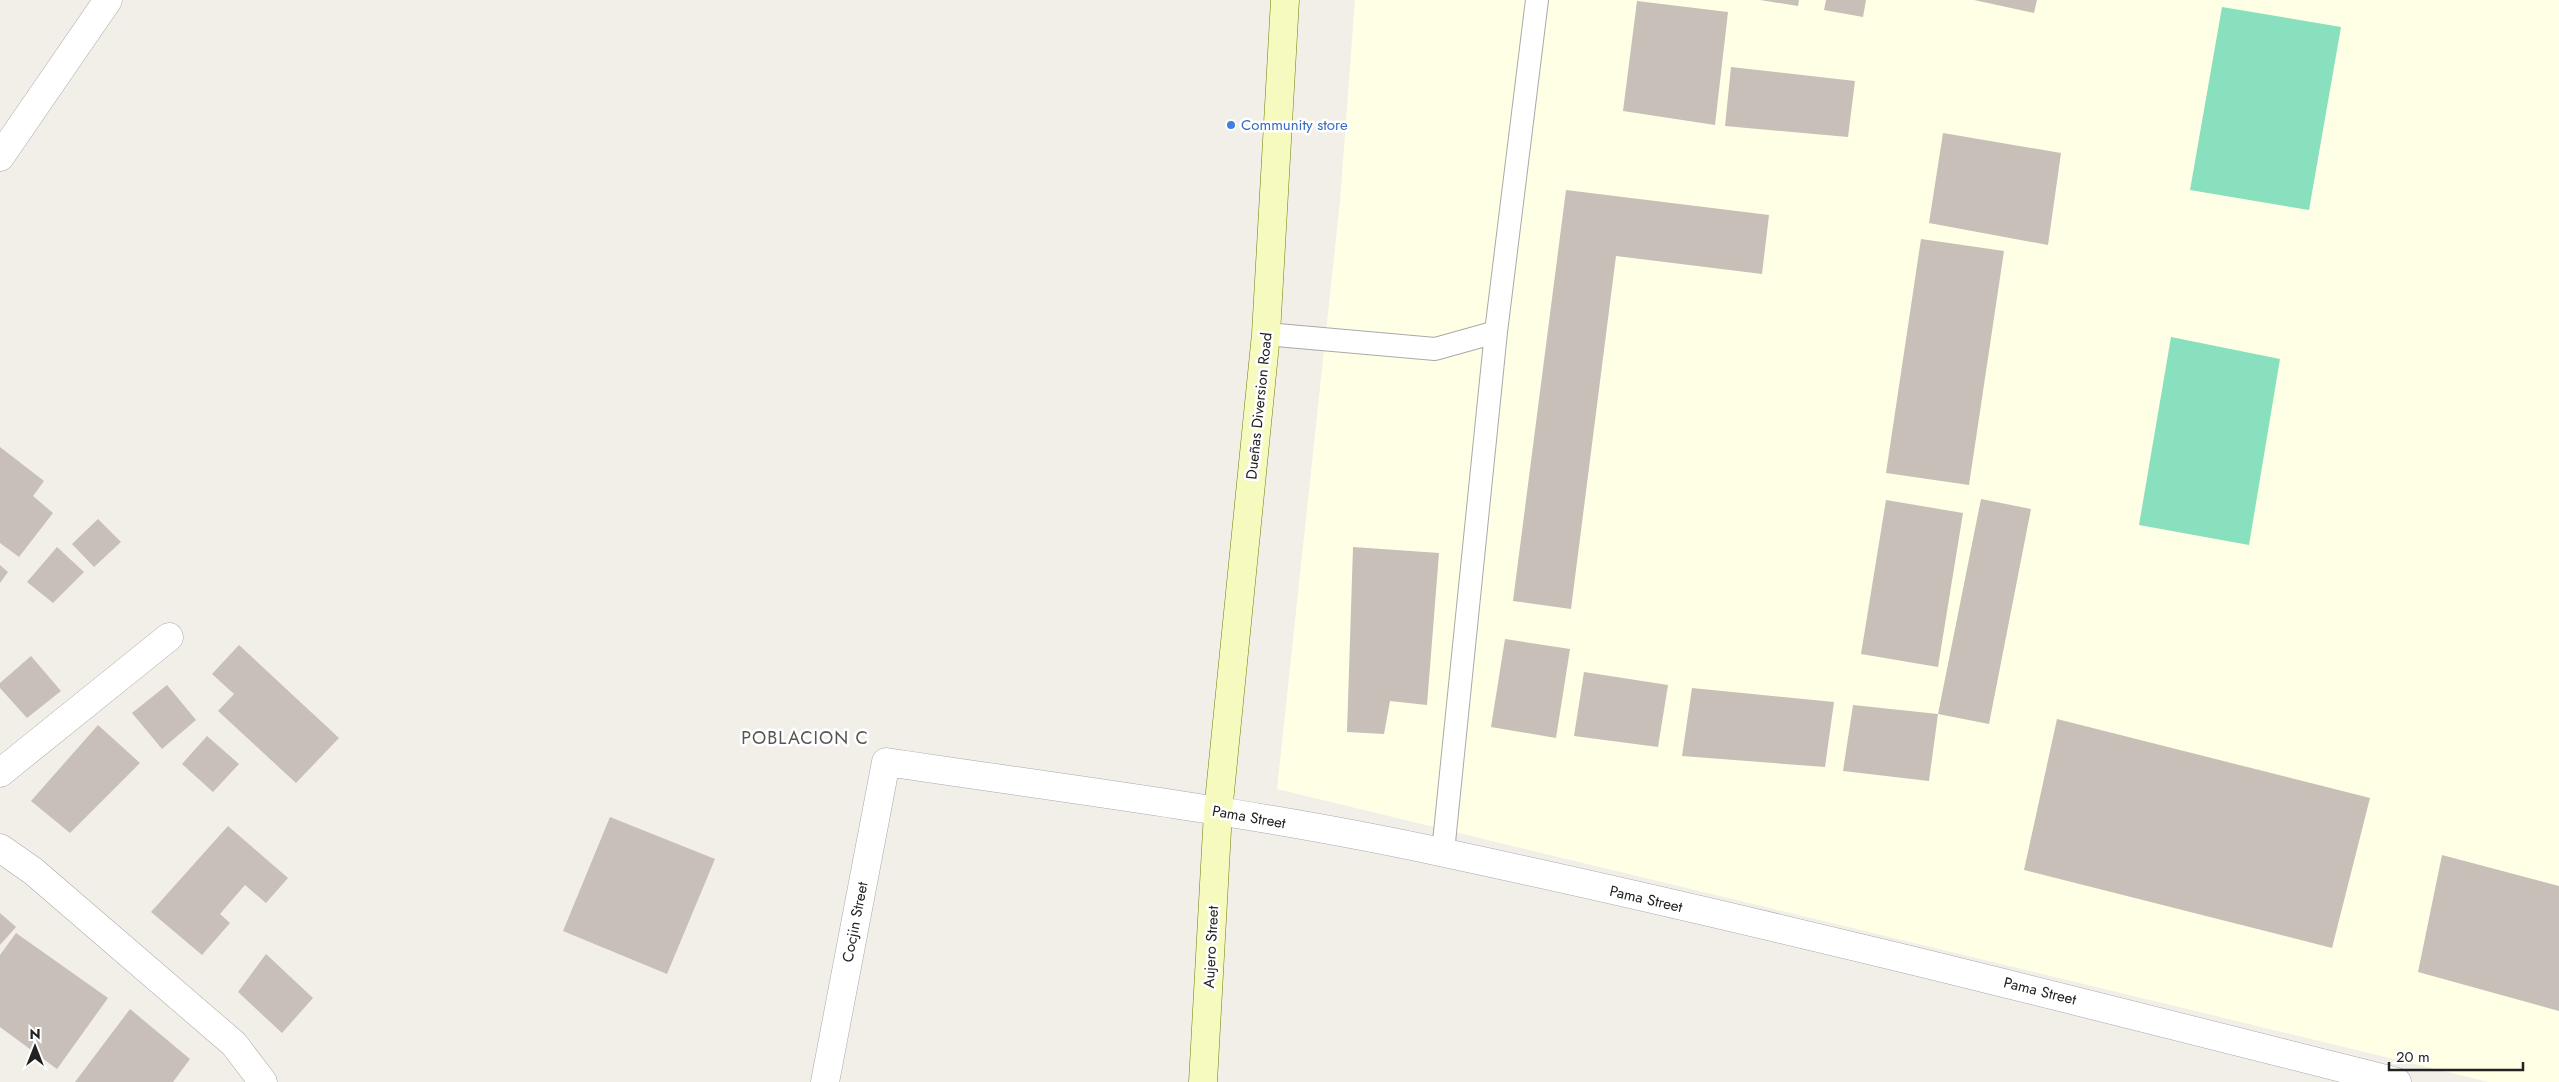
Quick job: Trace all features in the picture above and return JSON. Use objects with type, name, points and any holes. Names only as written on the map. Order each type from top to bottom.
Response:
[{"type":"main road","name":"Dueñas Diversion Road","points":[[1218,812],[1266,334],[1285,0]]},
{"type":"main road","name":"Aujero Street","points":[[1203,1082],[1218,812]]},
{"type":"street","points":[[0,157],[108,0]]},
{"type":"street","points":[[0,773],[169,637]]},
{"type":"street","name":"Pama Street","points":[[886,762],[1218,812],[1443,852],[1954,969],[2397,1082]]},
{"type":"street","name":"Cocjin Street","points":[[825,1082],[886,762]]},
{"type":"street","points":[[0,848],[33,871],[234,1044],[263,1082]]},
{"type":"lane","points":[[1443,852],[1496,332],[1537,0]]},
{"type":"lane","points":[[1266,334],[1435,349],[1496,332]]},
{"type":"shaded area","points":[[1355,0],[2559,0],[2559,1082],[2489,1082],[1277,789],[1340,201]]},
{"type":"green space","points":[[2222,7],[2341,27],[2309,210],[2190,190]]},
{"type":"green space","points":[[2171,337],[2280,359],[2249,545],[2139,525]]},
{"type":"building","points":[[1760,0],[1799,0],[1798,6]]},
{"type":"building","points":[[1826,0],[1866,0],[1863,17],[1824,10]]},
{"type":"building","points":[[1974,0],[2037,0],[2034,13]]},
{"type":"building","points":[[1637,1],[1728,12],[1715,125],[1623,111]]},
{"type":"building","points":[[1731,67],[1855,81],[1848,137],[1725,126]]},
{"type":"building","points":[[1943,133],[2061,153],[2048,245],[1929,223]]},
{"type":"building","points":[[1566,190],[1769,215],[1762,274],[1616,256],[1571,609],[1513,601]]},
{"type":"building","points":[[1921,239],[2004,251],[1969,485],[1886,473]]},
{"type":"building","points":[[0,447],[44,481],[33,496],[53,513],[19,557],[0,543]]},
{"type":"building","points":[[1981,499],[2031,509],[1989,724],[1938,714]]},
{"type":"building","points":[[1886,500],[1963,513],[1938,667],[1861,654]]},
{"type":"building","points":[[98,519],[121,542],[94,567],[72,544]]},
{"type":"building","points":[[57,547],[84,572],[53,603],[27,582]]},
{"type":"building","points":[[1353,547],[1439,553],[1427,705],[1390,701],[1384,734],[1347,732]]},
{"type":"building","points":[[0,565],[8,572],[0,583]]},
{"type":"building","points":[[1505,639],[1570,649],[1556,738],[1491,727]]},
{"type":"building","points":[[239,645],[339,738],[296,783],[218,711],[234,694],[212,674]]},
{"type":"building","points":[[31,656],[61,691],[27,718],[0,688],[0,683]]},
{"type":"building","points":[[1584,672],[1668,685],[1658,747],[1574,736]]},
{"type":"building","points":[[167,685],[196,720],[162,749],[132,713]]},
{"type":"building","points":[[1692,688],[1834,702],[1825,767],[1682,756]]},
{"type":"building","points":[[1853,705],[1938,714],[1929,781],[1843,771]]},
{"type":"building","points":[[2057,719],[2370,798],[2332,948],[2024,870]]},
{"type":"building","points":[[98,725],[140,763],[70,833],[31,801]]},
{"type":"building","points":[[207,736],[239,764],[213,792],[182,764]]},
{"type":"building","points":[[610,817],[715,859],[667,974],[563,931]]},
{"type":"building","points":[[228,826],[288,878],[266,903],[245,885],[220,914],[230,923],[202,955],[151,912]]},
{"type":"building","points":[[2442,855],[2559,886],[2559,1011],[2418,972]]},
{"type":"building","points":[[0,913],[16,927],[0,945]]},
{"type":"building","points":[[16,933],[108,998],[57,1069],[0,1027],[0,955]]},
{"type":"building","points":[[266,954],[313,998],[282,1033],[238,992]]},
{"type":"building","points":[[130,1009],[190,1059],[173,1082],[75,1082]]},
{"type":"place","name":"Community store","points":[[1231,125]]},
{"type":"district","name":"POBLACION C","points":[[805,738]]}]
